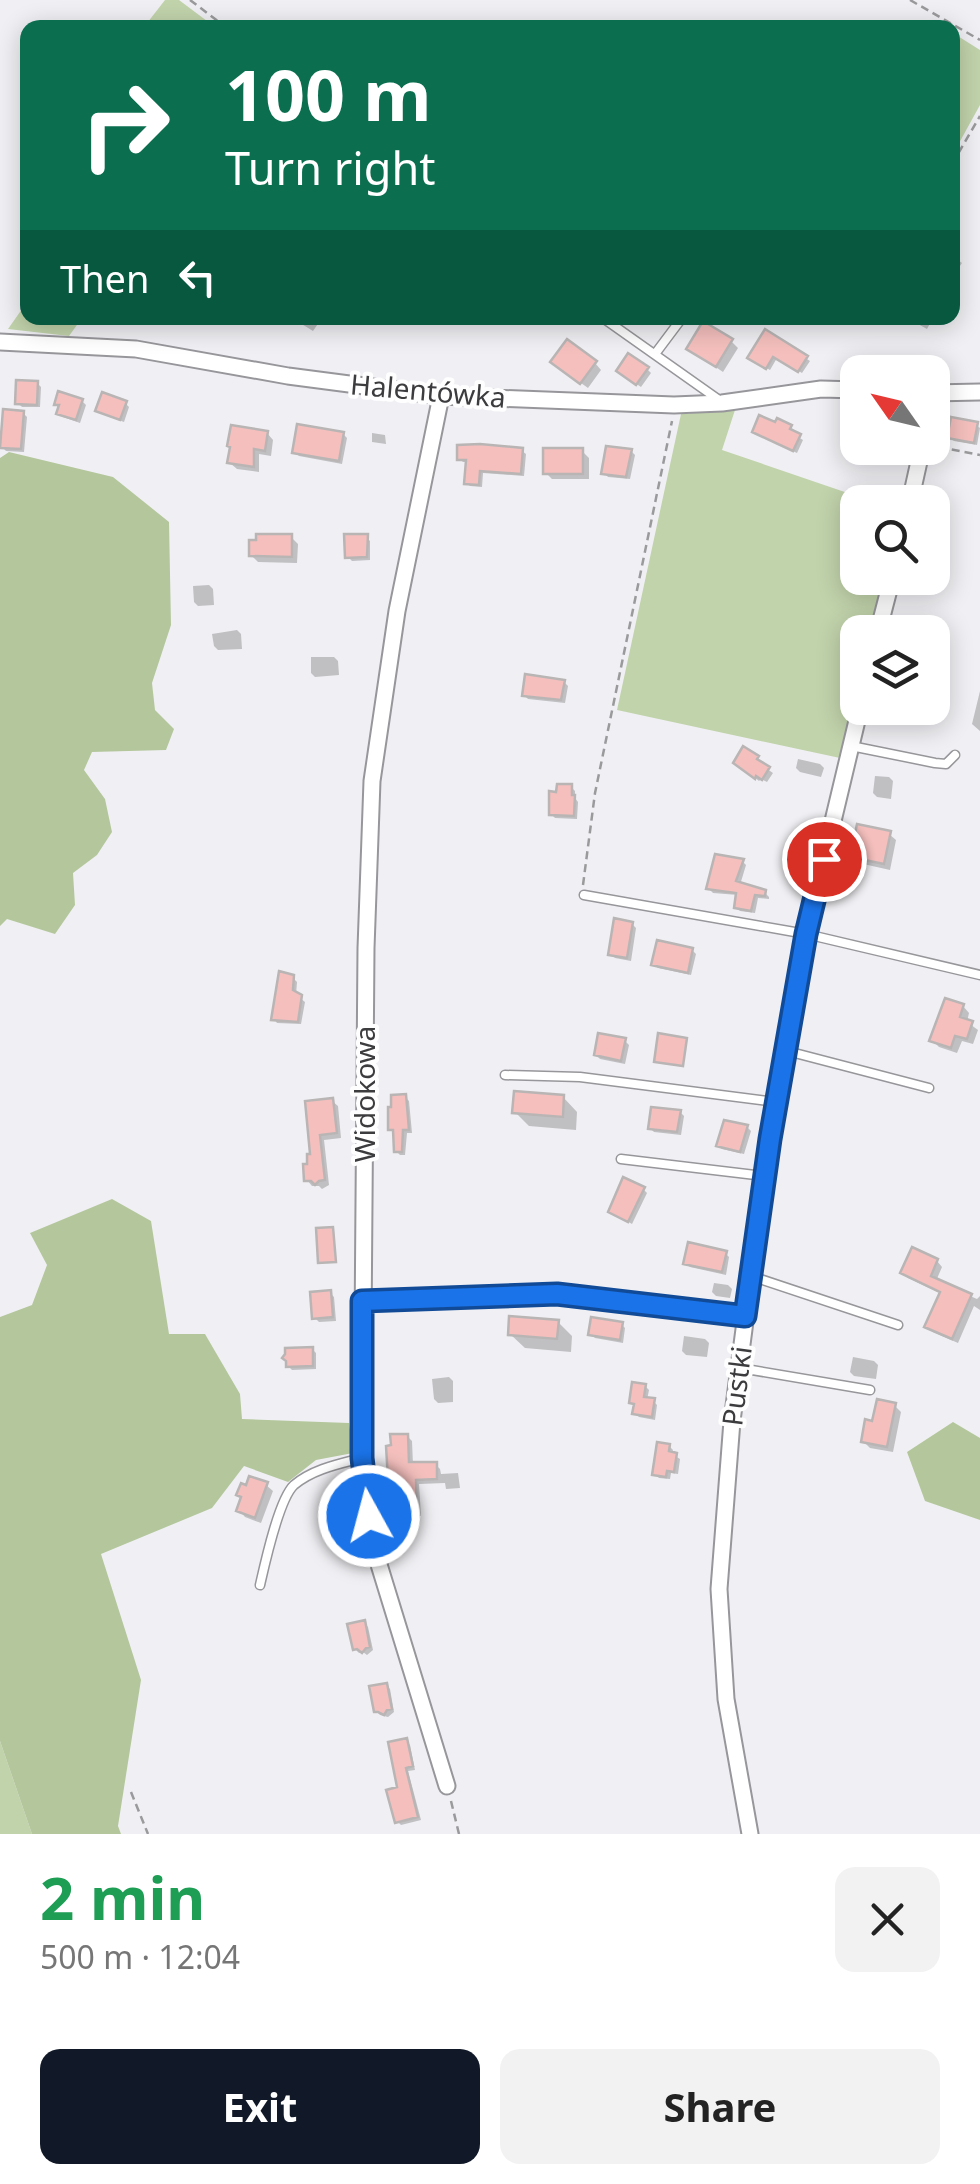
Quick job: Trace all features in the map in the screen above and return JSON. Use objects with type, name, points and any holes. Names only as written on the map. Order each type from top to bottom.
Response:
[{"type":"street","name":"Halentówka","points":[[0,342],[136,349],[288,376],[441,396],[674,405],[840,390]]},
{"type":"street","points":[[950,392],[980,392]]},
{"type":"street","name":"Widokowa","points":[[441,396],[400,593],[372,781],[366,948],[362,1458],[373,1545],[447,1786]]},
{"type":"street","name":"Pustki","points":[[750,1834],[726,1699],[719,1588],[732,1422],[776,1102],[806,934],[856,725]]},
{"type":"lane","points":[[614,325],[722,403]]},
{"type":"lane","points":[[654,354],[677,325]]},
{"type":"lane","points":[[851,746],[946,764],[955,754]]},
{"type":"lane","points":[[584,895],[806,934],[980,975]]},
{"type":"lane","points":[[787,1052],[930,1088]]},
{"type":"lane","points":[[505,1075],[580,1077],[776,1102]]},
{"type":"lane","points":[[621,1159],[764,1176]]},
{"type":"lane","points":[[751,1276],[898,1325]]},
{"type":"lane","points":[[362,1301],[557,1294],[745,1316]]},
{"type":"lane","points":[[740,1368],[870,1390]]},
{"type":"lane","points":[[260,1584],[268,1545],[292,1487],[318,1470],[362,1458]]},
{"type":"path","points":[[190,0],[216,20]]},
{"type":"path","points":[[910,0],[945,20]]},
{"type":"path","points":[[960,150],[980,116]]},
{"type":"path","points":[[584,895],[595,793],[674,405]]},
{"type":"path","points":[[950,449],[980,455]]},
{"type":"path","points":[[447,1786],[458,1834]]},
{"type":"path","points":[[130,1792],[148,1834]]},
{"type":"green space","points":[[165,0],[179,0],[206,20],[149,20]]},
{"type":"green space","points":[[960,37],[980,50],[980,105],[960,141]]},
{"type":"green space","points":[[20,312],[20,325],[77,325],[69,336],[8,329]]},
{"type":"green space","points":[[735,410],[722,450],[840,490],[840,595],[880,595],[874,615],[840,615],[840,725],[848,725],[840,758],[617,710],[681,414]]},
{"type":"green space","points":[[9,452],[113,477],[169,522],[171,625],[152,683],[155,710],[174,729],[166,750],[92,752],[84,770],[105,799],[112,832],[97,855],[73,873],[75,905],[55,934],[7,919],[0,926],[0,458]]},
{"type":"green space","points":[[112,1199],[151,1221],[169,1334],[205,1334],[240,1394],[242,1419],[349,1423],[353,1453],[316,1460],[288,1482],[244,1466],[212,1508],[101,1554],[141,1680],[118,1826],[121,1834],[32,1834],[0,1741],[0,1317],[32,1305],[47,1265],[30,1233]]},
{"type":"green space","points":[[953,1422],[980,1438],[980,1520],[925,1501],[907,1452]]},
{"type":"green space","points":[[0,1741],[32,1834],[0,1834]]},
{"type":"building","points":[[701,325],[710,325],[733,339],[716,367],[686,349]]},
{"type":"building","points":[[765,329],[808,356],[798,372],[773,357],[766,369],[747,358]]},
{"type":"building","points":[[567,339],[597,361],[580,384],[550,362]]},
{"type":"building","points":[[628,353],[649,367],[636,385],[616,371]]},
{"type":"building","points":[[16,380],[38,381],[37,405],[15,404]]},
{"type":"building","points":[[58,391],[83,399],[76,420],[56,414]]},
{"type":"building","points":[[102,392],[127,401],[120,420],[95,411]]},
{"type":"building","points":[[3,409],[24,411],[21,449],[0,448]]},
{"type":"building","points":[[759,415],[775,422],[777,418],[801,434],[793,451],[752,432]]},
{"type":"building","points":[[951,417],[978,422],[974,443],[950,439]]},
{"type":"building","points":[[297,424],[344,432],[339,461],[292,453]]},
{"type":"building","points":[[231,425],[268,431],[265,451],[254,449],[254,467],[227,463]]},
{"type":"building","points":[[457,445],[523,448],[521,474],[480,471],[479,485],[464,484],[466,460],[457,460]]},
{"type":"building","points":[[606,446],[632,449],[626,477],[601,474]]},
{"type":"building","points":[[543,448],[583,448],[583,474],[543,474]]},
{"type":"building","points":[[256,534],[292,534],[292,557],[249,556],[249,540],[256,540]]},
{"type":"building","points":[[344,534],[368,534],[367,557],[345,558]]},
{"type":"building","points":[[525,674],[565,680],[561,700],[522,696]]},
{"type":"building","points":[[743,746],[770,767],[762,780],[733,763]]},
{"type":"building","points":[[557,784],[572,784],[574,816],[549,815],[549,791],[556,792]]},
{"type":"building","points":[[857,824],[891,831],[884,864],[850,857]]},
{"type":"building","points":[[715,854],[744,859],[736,881],[766,890],[765,896],[755,895],[751,911],[734,908],[736,893],[706,889]]},
{"type":"building","points":[[614,918],[633,922],[627,958],[608,955]]},
{"type":"building","points":[[657,940],[693,948],[688,973],[651,965]]},
{"type":"building","points":[[279,971],[294,975],[293,990],[302,995],[298,1022],[271,1020]]},
{"type":"building","points":[[945,998],[964,1004],[960,1017],[973,1021],[967,1039],[955,1036],[951,1048],[929,1041]]},
{"type":"building","points":[[598,1033],[626,1038],[621,1061],[594,1055]]},
{"type":"building","points":[[658,1033],[687,1038],[683,1066],[654,1062]]},
{"type":"building","points":[[514,1091],[564,1095],[563,1117],[512,1113]]},
{"type":"building","points":[[406,1094],[409,1130],[403,1130],[402,1152],[394,1152],[393,1130],[388,1130],[388,1107],[391,1095]]},
{"type":"building","points":[[333,1098],[337,1133],[320,1135],[325,1180],[315,1185],[304,1181],[303,1164],[307,1164],[310,1154],[305,1101]]},
{"type":"building","points":[[651,1107],[681,1110],[677,1132],[648,1129]]},
{"type":"building","points":[[724,1120],[748,1125],[740,1152],[716,1146]]},
{"type":"building","points":[[623,1177],[645,1187],[628,1222],[608,1212]]},
{"type":"building","points":[[333,1227],[336,1262],[318,1263],[316,1228]]},
{"type":"building","points":[[688,1242],[727,1251],[722,1272],[683,1264]]},
{"type":"building","points":[[912,1247],[938,1259],[931,1276],[972,1294],[952,1339],[924,1327],[940,1292],[900,1273]]},
{"type":"building","points":[[331,1290],[333,1317],[312,1319],[310,1292]]},
{"type":"building","points":[[509,1316],[559,1320],[557,1339],[508,1335]]},
{"type":"building","points":[[591,1317],[623,1322],[620,1340],[588,1335]]},
{"type":"building","points":[[313,1347],[313,1366],[286,1367],[282,1358],[285,1348]]},
{"type":"building","points":[[632,1382],[646,1384],[644,1397],[655,1398],[652,1417],[632,1414]]},
{"type":"building","points":[[877,1399],[896,1403],[887,1447],[861,1442],[865,1419],[872,1421]]},
{"type":"building","points":[[390,1434],[408,1434],[409,1462],[437,1462],[437,1479],[416,1480],[417,1512],[393,1513],[386,1446],[391,1445]]},
{"type":"building","points":[[657,1442],[670,1444],[669,1451],[677,1453],[674,1472],[667,1471],[666,1477],[652,1475]]},
{"type":"building","points":[[249,1476],[268,1482],[255,1518],[236,1511],[241,1497],[236,1495]]},
{"type":"building","points":[[365,1620],[370,1647],[362,1653],[353,1650],[347,1624]]},
{"type":"building","points":[[387,1683],[392,1709],[384,1715],[374,1712],[369,1686]]},
{"type":"building","points":[[407,1738],[413,1766],[406,1768],[418,1817],[395,1823],[386,1790],[397,1787],[388,1742]]},
{"type":"route","points":[[369,1516],[362,1458],[362,1301],[557,1294],[745,1316],[770,1139],[806,934],[824,859]]}]
